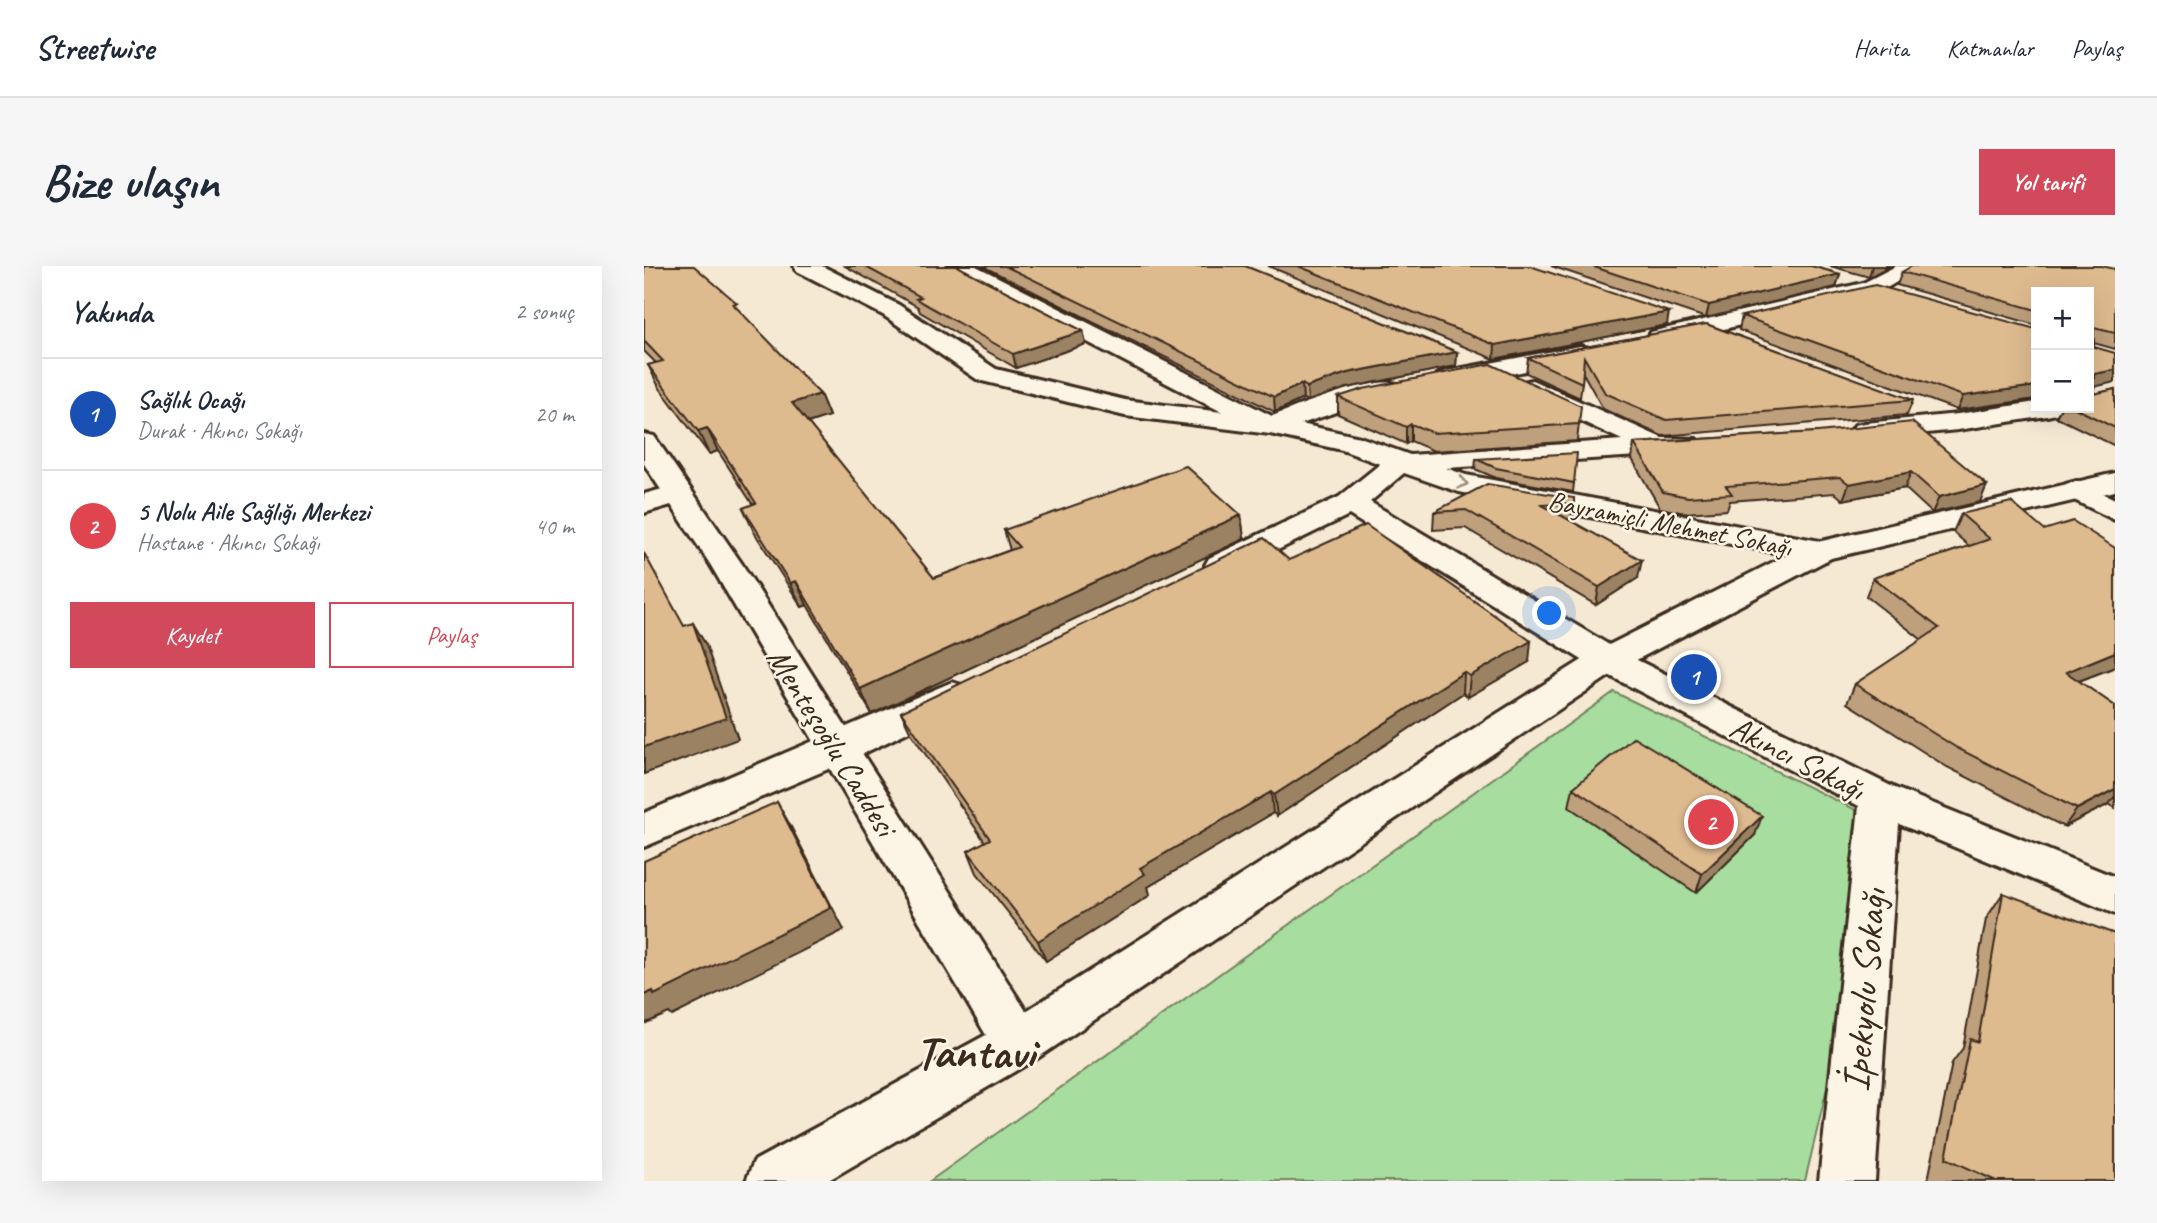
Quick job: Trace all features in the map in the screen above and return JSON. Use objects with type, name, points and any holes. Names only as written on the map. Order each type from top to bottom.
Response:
[{"type":"street","points":[[805,266],[891,310],[987,375],[1125,408],[1270,426],[1357,396],[1599,349]]},
{"type":"street","points":[[959,266],[1270,426]]},
{"type":"street","points":[[1639,341],[1870,288],[1913,266]]},
{"type":"street","points":[[1822,274],[1896,296]]},
{"type":"street","points":[[1665,315],[1743,342]]},
{"type":"street","points":[[1455,354],[1657,446]]},
{"type":"street","points":[[1907,403],[1958,422]]},
{"type":"street","points":[[1836,433],[1958,422],[2031,411]]},
{"type":"street","name":"Bayramiçli Mehmet Sokağı","points":[[1270,426],[1350,443],[1398,463],[1459,483],[1820,551]]},
{"type":"street","name":"Menteşoğlu Caddesi","points":[[644,442],[661,499],[726,564],[1018,1043]]},
{"type":"street","points":[[1188,581],[1350,503],[1398,463],[1713,444]]},
{"type":"street","points":[[774,1181],[1018,1043],[1608,660],[1820,551],[2115,482]]},
{"type":"street","points":[[2077,490],[2115,511]]},
{"type":"street","name":"Akıncı Sokağı","points":[[1350,503],[1608,660],[1880,799],[2115,896]]},
{"type":"street","points":[[644,831],[838,750],[976,683]]},
{"type":"street","name":"İpekyolu Sokağı","points":[[1847,1181],[1880,799]]},
{"type":"green space","points":[[1614,692],[1889,826],[1805,1181],[930,1181]]},
{"type":"building","points":[[644,266],[694,266],[737,303],[733,304],[820,394],[792,403],[934,578],[1019,547],[1004,530],[1186,466],[1241,515],[860,689],[796,581],[790,583],[743,508],[756,503],[707,428],[698,431],[648,365],[663,361],[644,341]]},
{"type":"building","points":[[864,266],[957,266],[1083,331],[1013,354],[916,299],[921,297]]},
{"type":"building","points":[[1005,266],[1245,266],[1457,352],[1347,373],[1307,387],[1302,384],[1274,397]]},
{"type":"building","points":[[1298,266],[1530,266],[1669,312],[1495,345]]},
{"type":"building","points":[[1591,266],[1811,266],[1840,274],[1709,305]]},
{"type":"building","points":[[1912,266],[2102,266],[2115,269],[2115,333],[2094,328],[2094,287],[2031,287],[2031,309],[1902,272]]},
{"type":"building","points":[[1875,285],[2031,328],[2031,387],[1963,396],[1742,316]]},
{"type":"building","points":[[1706,324],[1913,400],[1666,420],[1605,393],[1584,357],[1582,383],[1528,358]]},
{"type":"building","points":[[2094,347],[2115,353],[2115,370],[2094,374]]},
{"type":"building","points":[[1490,364],[1581,406],[1579,424],[1434,433],[1411,424],[1406,427],[1338,397],[1363,389]]},
{"type":"building","points":[[2115,389],[2115,428],[2085,413],[2094,413],[2094,394]]},
{"type":"building","points":[[1912,422],[1987,485],[1939,497],[1911,472],[1849,484],[1840,477],[1726,486],[1732,494],[1688,497],[1663,492],[1634,443],[1818,432]]},
{"type":"building","points":[[1577,453],[1574,483],[1496,468],[1476,459]]},
{"type":"building","points":[[1487,484],[1574,498],[1574,503],[1542,505],[1642,560],[1599,587],[1466,510],[1434,512]]},
{"type":"building","points":[[2011,502],[2044,530],[2073,521],[2115,548],[2115,652],[2066,672],[2115,706],[2115,789],[2077,809],[1957,748],[1855,684],[1939,628],[1873,578],[1990,539],[1961,514]]},
{"type":"building","points":[[1366,525],[1531,641],[1470,676],[1464,672],[1274,795],[1271,792],[1140,868],[1145,874],[1038,941],[968,851],[990,839],[901,712],[1264,538],[1289,560]]},
{"type":"building","points":[[644,553],[684,626],[693,623],[726,718],[644,747]]},
{"type":"building","points":[[1634,737],[1762,816],[1702,874],[1573,788]]},
{"type":"building","points":[[777,802],[831,908],[654,995],[653,991],[644,995],[644,861]]},
{"type":"building","points":[[2003,893],[2115,934],[2115,1181],[1996,1181],[1946,1158],[1970,1039],[1978,1042]]},
{"type":"place","name":"Sağlık Ocağı","points":[[1694,677]]},
{"type":"place","name":"5 Nolu Aile Sağlığı Merkezi","points":[[1711,822]]},
{"type":"district","name":"Tantavi","points":[[975,1052]]}]
